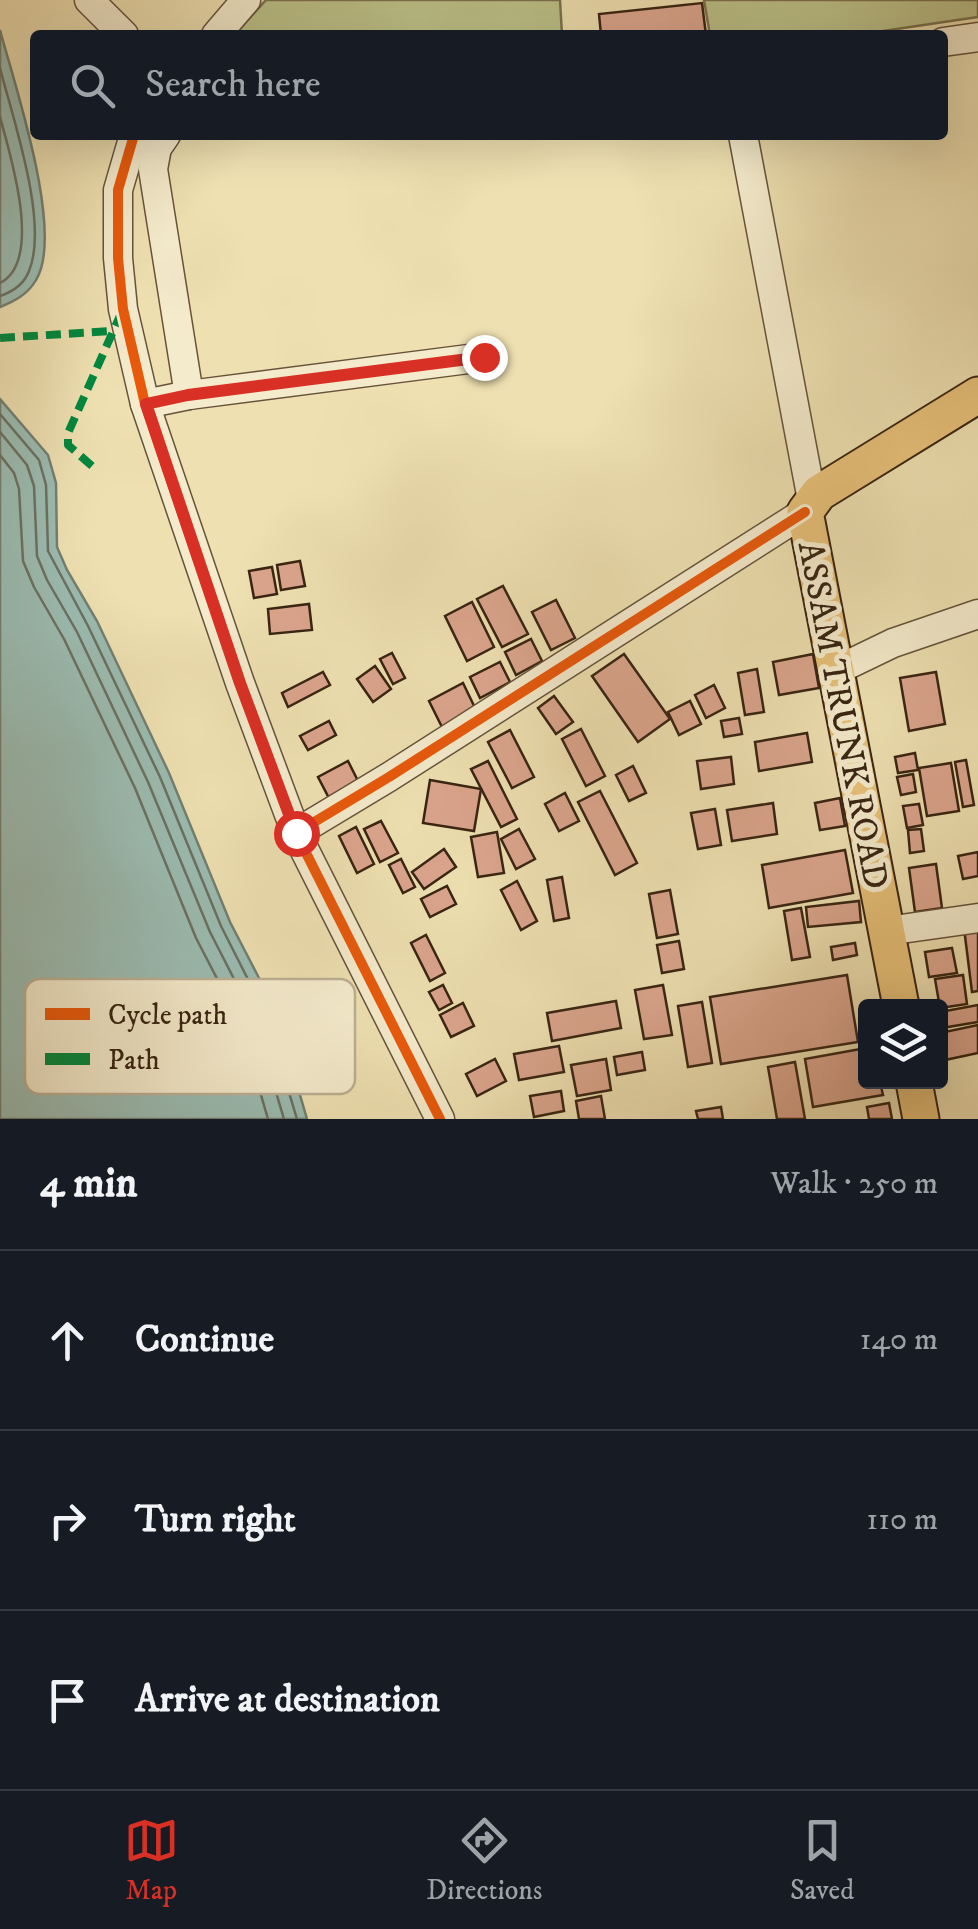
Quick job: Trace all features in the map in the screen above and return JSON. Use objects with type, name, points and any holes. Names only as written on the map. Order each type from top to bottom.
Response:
[{"type":"main road","name":"ASSAM TRUNK ROAD","points":[[900,999],[808,506],[978,395]]},
{"type":"main road","points":[[915,1089],[921,1119]]},
{"type":"street","points":[[89,0],[115,20]]},
{"type":"street","points":[[220,30],[246,0]]},
{"type":"street","points":[[948,41],[978,37]]},
{"type":"street","points":[[133,140],[118,190],[118,258],[123,309],[146,404],[240,683],[296,833],[440,1119]]},
{"type":"street","points":[[163,140],[153,170],[188,395]]},
{"type":"street","points":[[296,833],[390,777],[808,506],[743,140]]},
{"type":"street","points":[[146,404],[188,395],[484,357]]},
{"type":"street","points":[[837,670],[893,643],[978,614]]},
{"type":"street","points":[[887,931],[978,918]]},
{"type":"green space","points":[[266,0],[560,0],[562,30],[239,30]]},
{"type":"green space","points":[[704,0],[978,0],[978,17],[890,30],[709,30]]},
{"type":"water","points":[[0,30],[34,157],[45,229],[43,258],[36,280],[21,296],[0,307]]},
{"type":"water","points":[[0,399],[48,455],[56,483],[57,547],[169,773],[230,922],[259,979],[25,979],[25,1094],[300,1094],[307,1119],[0,1119]]},
{"type":"building","points":[[702,3],[705,30],[601,30],[599,14]]},
{"type":"building","points":[[300,561],[305,586],[281,590],[277,565]]},
{"type":"building","points":[[272,567],[277,594],[254,598],[249,571]]},
{"type":"building","points":[[503,586],[528,634],[502,647],[477,599]]},
{"type":"building","points":[[556,600],[575,638],[551,650],[532,612]]},
{"type":"building","points":[[472,602],[494,647],[467,661],[445,616]]},
{"type":"building","points":[[309,604],[312,630],[270,634],[268,609]]},
{"type":"building","points":[[531,639],[542,661],[516,675],[505,652]]},
{"type":"building","points":[[392,653],[405,678],[393,684],[380,659]]},
{"type":"building","points":[[624,654],[670,719],[638,742],[592,676]]},
{"type":"building","points":[[813,654],[819,688],[779,695],[773,662]]},
{"type":"building","points":[[500,662],[510,682],[480,698],[470,677]]},
{"type":"building","points":[[375,666],[391,689],[373,702],[357,679]]},
{"type":"building","points":[[757,669],[764,712],[745,715],[738,673]]},
{"type":"building","points":[[323,672],[330,685],[288,707],[282,693]]},
{"type":"building","points":[[936,672],[945,724],[909,731],[900,678]]},
{"type":"building","points":[[463,683],[476,710],[442,727],[429,701]]},
{"type":"building","points":[[714,685],[725,708],[706,718],[695,695]]},
{"type":"building","points":[[554,696],[573,722],[556,734],[538,708]]},
{"type":"building","points":[[690,701],[701,724],[679,735],[668,712]]},
{"type":"building","points":[[739,718],[742,734],[724,737],[721,721]]},
{"type":"building","points":[[329,721],[336,735],[308,750],[300,736]]},
{"type":"building","points":[[581,729],[605,776],[586,786],[562,739]]},
{"type":"building","points":[[510,730],[534,777],[512,788],[488,742]]},
{"type":"building","points":[[807,733],[812,762],[759,771],[755,742]]},
{"type":"building","points":[[915,753],[918,770],[898,773],[895,757]]},
{"type":"building","points":[[731,757],[734,784],[701,789],[697,761]]},
{"type":"building","points":[[966,760],[974,805],[963,807],[955,762]]},
{"type":"building","points":[[348,761],[360,785],[330,800],[318,777]]},
{"type":"building","points":[[488,761],[517,819],[501,827],[471,769]]},
{"type":"building","points":[[951,763],[959,811],[927,816],[919,768]]},
{"type":"building","points":[[633,766],[646,793],[629,801],[616,775]]},
{"type":"building","points":[[913,774],[916,792],[901,795],[897,777]]},
{"type":"building","points":[[430,780],[481,789],[474,831],[423,823]]},
{"type":"building","points":[[600,791],[637,863],[615,875],[578,802]]},
{"type":"building","points":[[565,793],[579,821],[559,831],[545,804]]},
{"type":"building","points":[[840,798],[845,826],[820,830],[815,803]]},
{"type":"building","points":[[773,803],[777,834],[732,841],[727,810]]},
{"type":"building","points":[[919,804],[923,825],[907,828],[903,806]]},
{"type":"building","points":[[715,809],[721,845],[698,849],[691,813]]},
{"type":"building","points":[[381,821],[398,853],[380,862],[364,829]]},
{"type":"building","points":[[356,827],[374,864],[357,873],[339,836]]},
{"type":"building","points":[[519,829],[535,859],[516,869],[501,839]]},
{"type":"building","points":[[921,829],[924,851],[910,853],[908,830]]},
{"type":"building","points":[[497,832],[504,873],[478,877],[471,837]]},
{"type":"building","points":[[444,849],[456,867],[424,889],[412,872]]},
{"type":"building","points":[[845,850],[853,893],[769,908],[762,865]]},
{"type":"building","points":[[978,852],[978,876],[963,879],[958,856]]},
{"type":"building","points":[[401,859],[415,887],[403,893],[389,865]]},
{"type":"building","points":[[936,864],[942,908],[915,912],[909,868]]},
{"type":"building","points":[[562,877],[569,918],[554,921],[547,880]]},
{"type":"building","points":[[517,881],[537,921],[521,930],[501,890]]},
{"type":"building","points":[[447,886],[456,904],[430,917],[421,899]]},
{"type":"building","points":[[670,890],[678,934],[657,938],[649,894]]},
{"type":"building","points":[[859,901],[861,922],[808,927],[806,907]]},
{"type":"building","points":[[801,908],[810,957],[792,960],[784,911]]},
{"type":"building","points":[[978,926],[978,991],[972,992],[964,928]]},
{"type":"building","points":[[426,935],[445,973],[430,981],[411,943]]},
{"type":"building","points":[[679,941],[684,969],[662,973],[657,945]]},
{"type":"building","points":[[855,943],[857,955],[833,960],[831,947]]},
{"type":"building","points":[[952,948],[957,973],[929,977],[925,952]]},
{"type":"building","points":[[847,975],[858,1042],[721,1064],[710,997]]},
{"type":"building","points":[[963,975],[967,1004],[948,1007],[948,999],[938,999],[935,979]]},
{"type":"building","points":[[443,985],[452,1003],[439,1010],[429,992]]},
{"type":"building","points":[[663,985],[672,1035],[644,1039],[635,990]]},
{"type":"building","points":[[616,1001],[621,1028],[552,1041],[547,1013]]},
{"type":"building","points":[[702,1002],[712,1063],[688,1067],[678,1006]]},
{"type":"building","points":[[463,1003],[474,1026],[451,1037],[440,1015]]},
{"type":"building","points":[[978,1005],[978,1022],[948,1027],[948,1011]]},
{"type":"building","points":[[978,1025],[978,1053],[948,1059],[948,1031]]},
{"type":"building","points":[[559,1046],[564,1072],[519,1080],[514,1054]]},
{"type":"building","points":[[858,1049],[858,1089],[882,1089],[883,1095],[813,1107],[805,1059]]},
{"type":"building","points":[[642,1052],[645,1070],[617,1075],[614,1057]]},
{"type":"building","points":[[495,1059],[506,1081],[477,1096],[466,1074]]},
{"type":"building","points":[[606,1059],[611,1090],[577,1096],[571,1065]]},
{"type":"building","points":[[795,1062],[805,1119],[777,1119],[768,1067]]},
{"type":"building","points":[[561,1091],[564,1111],[534,1117],[530,1096]]},
{"type":"building","points":[[601,1096],[605,1119],[579,1119],[576,1101]]},
{"type":"building","points":[[889,1103],[892,1119],[869,1119],[867,1107]]},
{"type":"building","points":[[721,1107],[723,1119],[698,1119],[696,1111]]},
{"type":"marked path","points":[[92,466],[68,445],[68,433],[123,309]]},
{"type":"marked path","points":[[0,338],[112,331]]},
{"type":"cycle path","points":[[133,140],[118,190],[118,258],[123,309],[145,404],[240,683],[296,833],[440,1119]]},
{"type":"cycle path","points":[[296,833],[805,512]]},
{"type":"route","points":[[296,833],[240,683],[146,404],[188,395],[484,357]]}]
